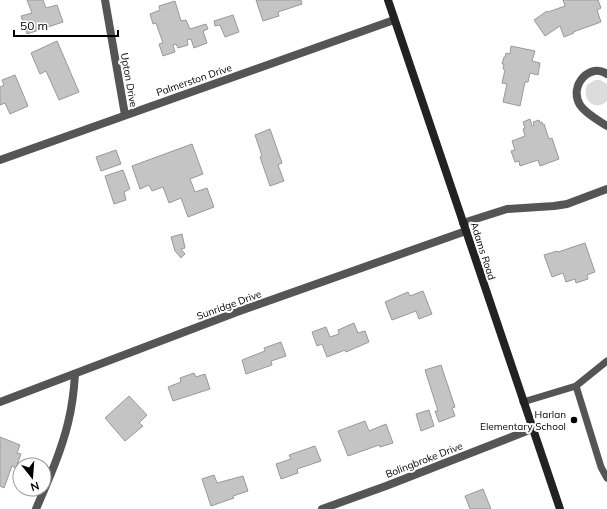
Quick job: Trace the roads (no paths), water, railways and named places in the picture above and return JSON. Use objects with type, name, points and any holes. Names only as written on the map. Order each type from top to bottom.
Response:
[{"type":"street","name":"Upton Drive","points":[[105,0],[125,115]]},
{"type":"street","name":"Adams Road","points":[[388,0],[560,509]]},
{"type":"street","name":"Palmerston Drive","points":[[0,160],[394,20]]},
{"type":"street","points":[[607,74],[605,72],[588,74],[578,84],[576,91],[577,98],[587,112],[607,126]]},
{"type":"street","name":"Sunridge Drive","points":[[0,402],[465,227],[507,209],[567,204],[607,189]]},
{"type":"street","points":[[36,509],[53,467],[68,423],[73,400],[75,374]]},
{"type":"street","name":"Bolingbroke Drive","points":[[322,509],[386,486],[532,429]]},
{"type":"lane","points":[[523,402],[576,386],[607,361]]},
{"type":"lane","points":[[576,386],[601,467],[607,478]]},
{"type":"place","name":"Harlan Elementary School","points":[[574,420]]}]
